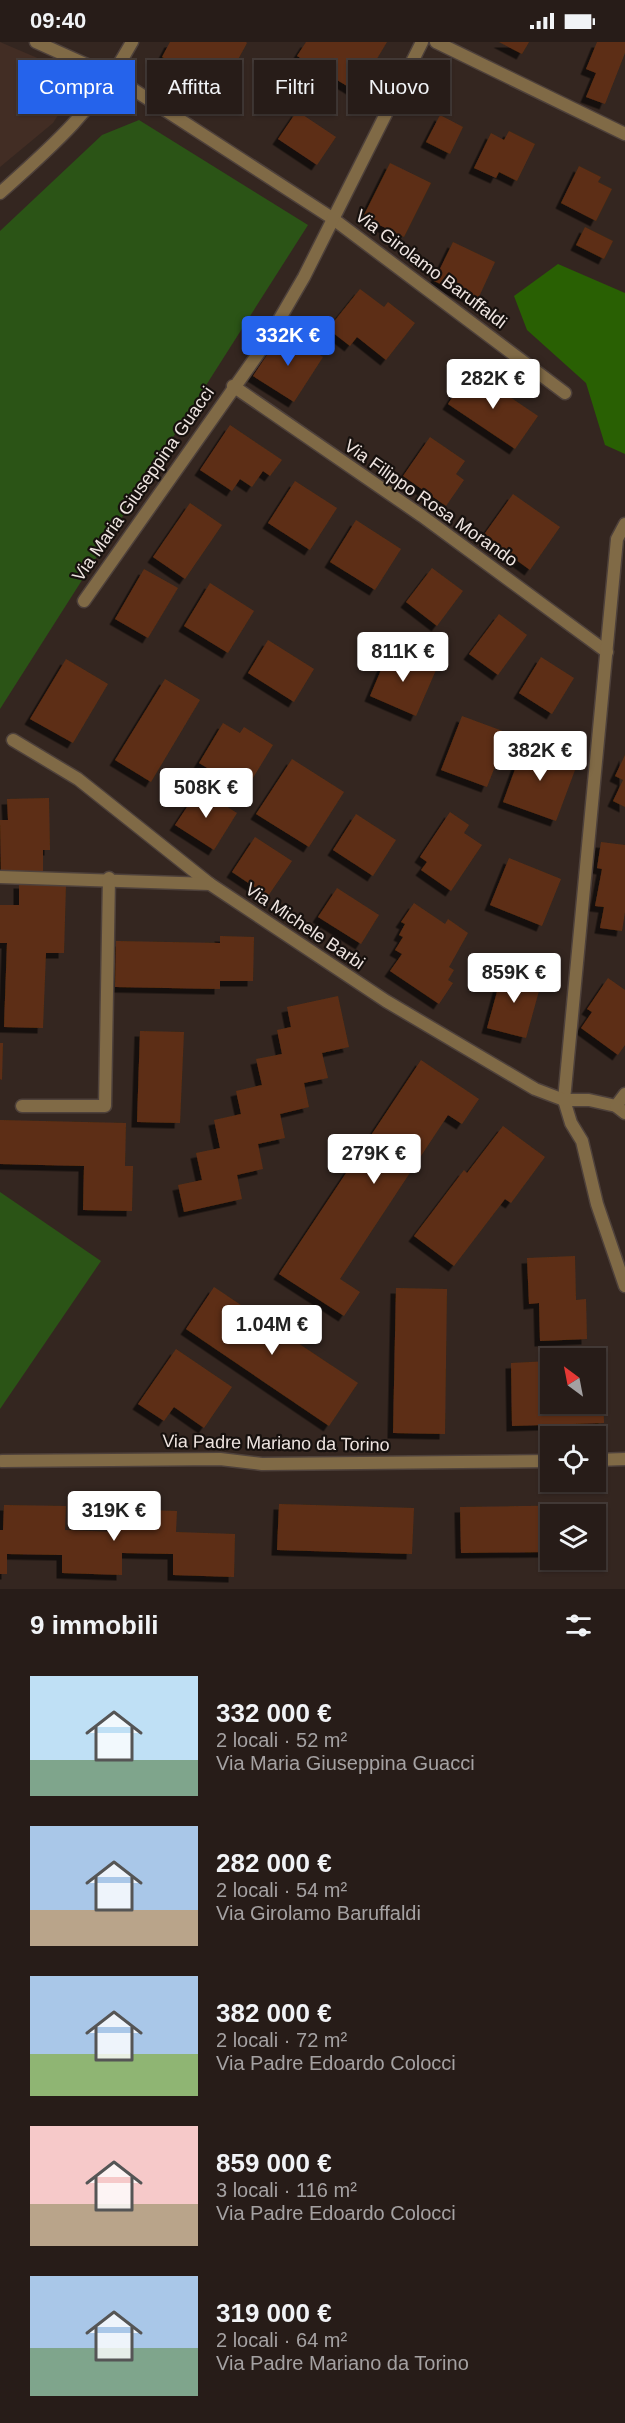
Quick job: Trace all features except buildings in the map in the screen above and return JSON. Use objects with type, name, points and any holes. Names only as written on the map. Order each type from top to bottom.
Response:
[{"type":"street","name":"Via Girolamo Baruffaldi","points":[[36,42],[76,60]]},
{"type":"street","points":[[123,60],[132,42]]},
{"type":"street","name":"Via Maria Giuseppina Guacci","points":[[84,601],[233,386],[265,344],[304,278],[422,42]]},
{"type":"street","points":[[436,42],[625,134]]},
{"type":"street","name":"Via Girolamo Baruffaldi","points":[[135,91],[332,218],[565,393]]},
{"type":"street","points":[[0,193],[69,132],[84,114]]},
{"type":"street","name":"Via Filippo Rosa Morando","points":[[233,386],[422,516],[608,652]]},
{"type":"street","points":[[625,524],[617,539],[564,1100],[571,1123],[582,1141],[597,1204],[625,1286]]},
{"type":"street","name":"Via Michele Barbi","points":[[13,740],[78,779],[210,884],[386,1001],[536,1089],[564,1100],[589,1100],[621,1109]]},
{"type":"street","points":[[0,877],[109,878],[210,884]]},
{"type":"street","points":[[22,1106],[105,1106],[109,878]]},
{"type":"street","points":[[621,1109],[625,1094]]},
{"type":"street","name":"Via Padre Mariano da Torino","points":[[2,1461],[220,1459],[262,1464],[540,1461]]},
{"type":"street","points":[[606,1460],[625,1459]]},
{"type":"shaded area","points":[[0,42],[42,60],[18,60],[18,114],[59,114],[53,123],[0,167]]},
{"type":"green space","points":[[139,120],[308,225],[0,709],[0,231],[102,135]]},
{"type":"green space","points":[[558,264],[625,293],[625,454],[605,445],[586,383],[527,330],[514,296]]},
{"type":"green space","points":[[0,1192],[101,1261],[0,1409]]}]
